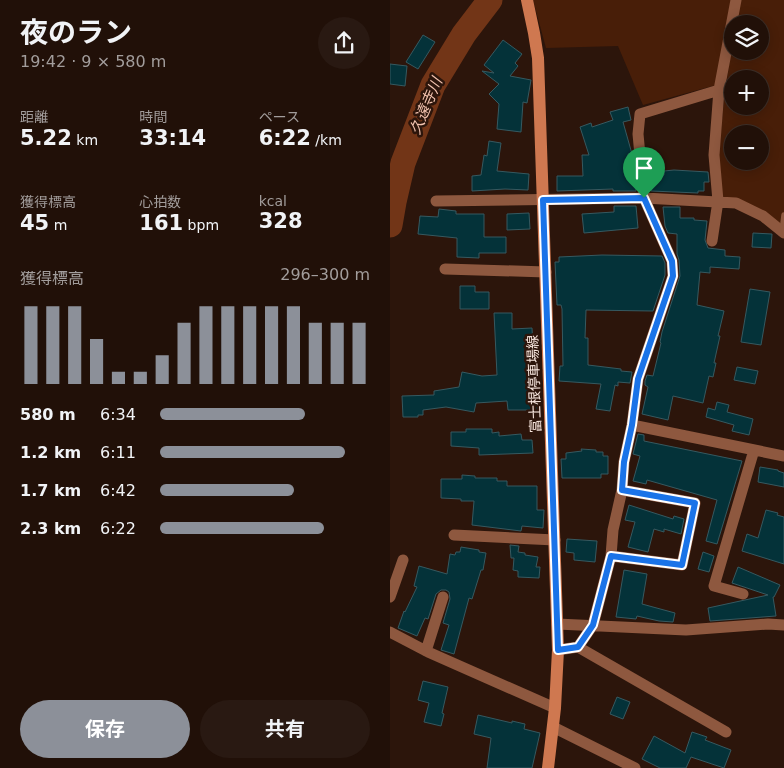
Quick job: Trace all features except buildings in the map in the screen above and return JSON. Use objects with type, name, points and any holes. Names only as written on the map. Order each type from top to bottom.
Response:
[{"type":"main road","name":"富士根停車場線","points":[[527,0],[538,58],[555,540],[558,650],[554,726],[548,768]]},
{"type":"street","points":[[712,241],[718,202],[714,155],[719,90],[736,0]]},
{"type":"street","points":[[578,647],[593,625],[611,556],[613,530],[622,490],[624,462],[632,425],[638,379],[673,276],[672,261],[644,198],[639,144],[640,114],[719,90]]},
{"type":"street","points":[[436,202],[644,198],[736,203],[763,216],[783,232]]},
{"type":"street","points":[[445,269],[546,272]]},
{"type":"street","points":[[632,425],[784,456]]},
{"type":"street","points":[[743,594],[714,586],[754,450]]},
{"type":"street","points":[[611,556],[682,565],[695,503],[622,490]]},
{"type":"street","points":[[454,535],[555,540]]},
{"type":"street","points":[[390,597],[403,560]]},
{"type":"street","points":[[426,651],[443,597]]},
{"type":"street","points":[[557,624],[686,630],[768,624],[784,625]]},
{"type":"street","points":[[390,632],[426,651],[555,708]]},
{"type":"street","points":[[558,650],[578,647],[726,732]]},
{"type":"street","points":[[554,726],[635,768]]},
{"type":"lane","points":[[783,232],[784,215]]},
{"type":"shaded area","points":[[533,0],[733,0],[731,15],[724,15],[724,58],[720,84],[643,105],[618,46],[546,48]]},
{"type":"shaded area","points":[[740,0],[784,0],[784,231],[715,196],[724,99],[724,115],[769,115],[769,70],[728,70],[730,60],[769,60],[769,15],[738,15]]},
{"type":"waterway","name":"久遠寺川","points":[[390,225],[403,163],[433,85],[464,34],[490,0]]},
{"type":"route","points":[[644,198],[672,261],[673,276],[638,379],[632,425],[624,462],[622,490],[695,503],[682,565],[611,556],[593,625],[578,647],[558,650],[543,200],[644,198]]}]
